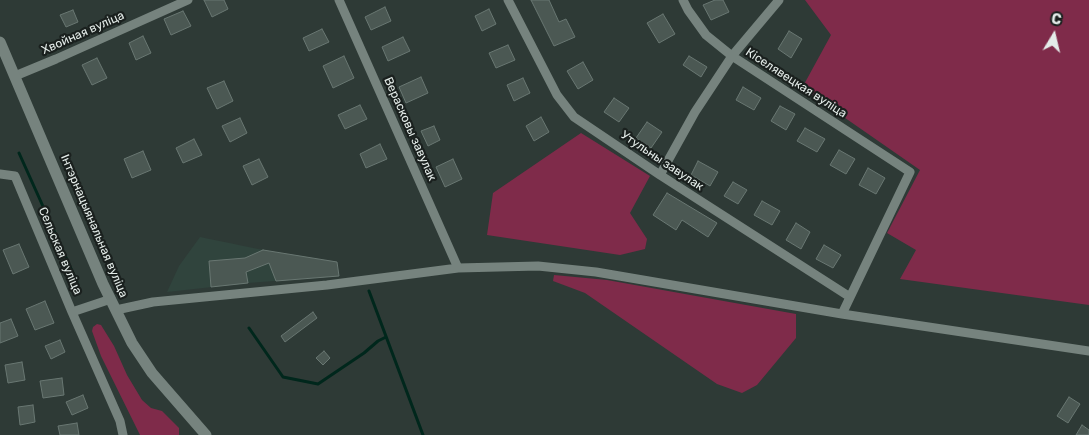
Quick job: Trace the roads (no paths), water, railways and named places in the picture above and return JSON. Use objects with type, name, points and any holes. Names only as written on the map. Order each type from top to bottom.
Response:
[{"type":"main road","name":"Інтэрнацыянальная вуліца","points":[[0,42],[111,299],[132,343],[152,373],[206,435]]},
{"type":"street","name":"Хвойная вуліца","points":[[15,76],[188,0]]},
{"type":"street","name":"Верасковы завулак","points":[[339,0],[458,268]]},
{"type":"street","name":"Утульны завулак","points":[[508,0],[557,95],[574,116],[660,175],[850,297]]},
{"type":"street","name":"Кіселявецкая вуліца","points":[[683,0],[706,35],[732,56],[910,172],[850,297]]},
{"type":"street","points":[[660,175],[695,112],[732,56],[779,0]]},
{"type":"street","name":"Сельская вуліца","points":[[0,174],[15,176],[72,312],[111,299]]},
{"type":"street","points":[[116,310],[153,302],[327,285],[458,268],[538,266],[596,272],[842,314],[1089,351]]},
{"type":"street","points":[[842,314],[850,297]]},
{"type":"street","points":[[72,312],[120,421],[123,434]]},
{"type":"waterway","points":[[19,153],[77,282]]},
{"type":"waterway","points":[[369,291],[423,435]]},
{"type":"waterway","points":[[249,328],[283,377],[318,384],[386,337]]}]
